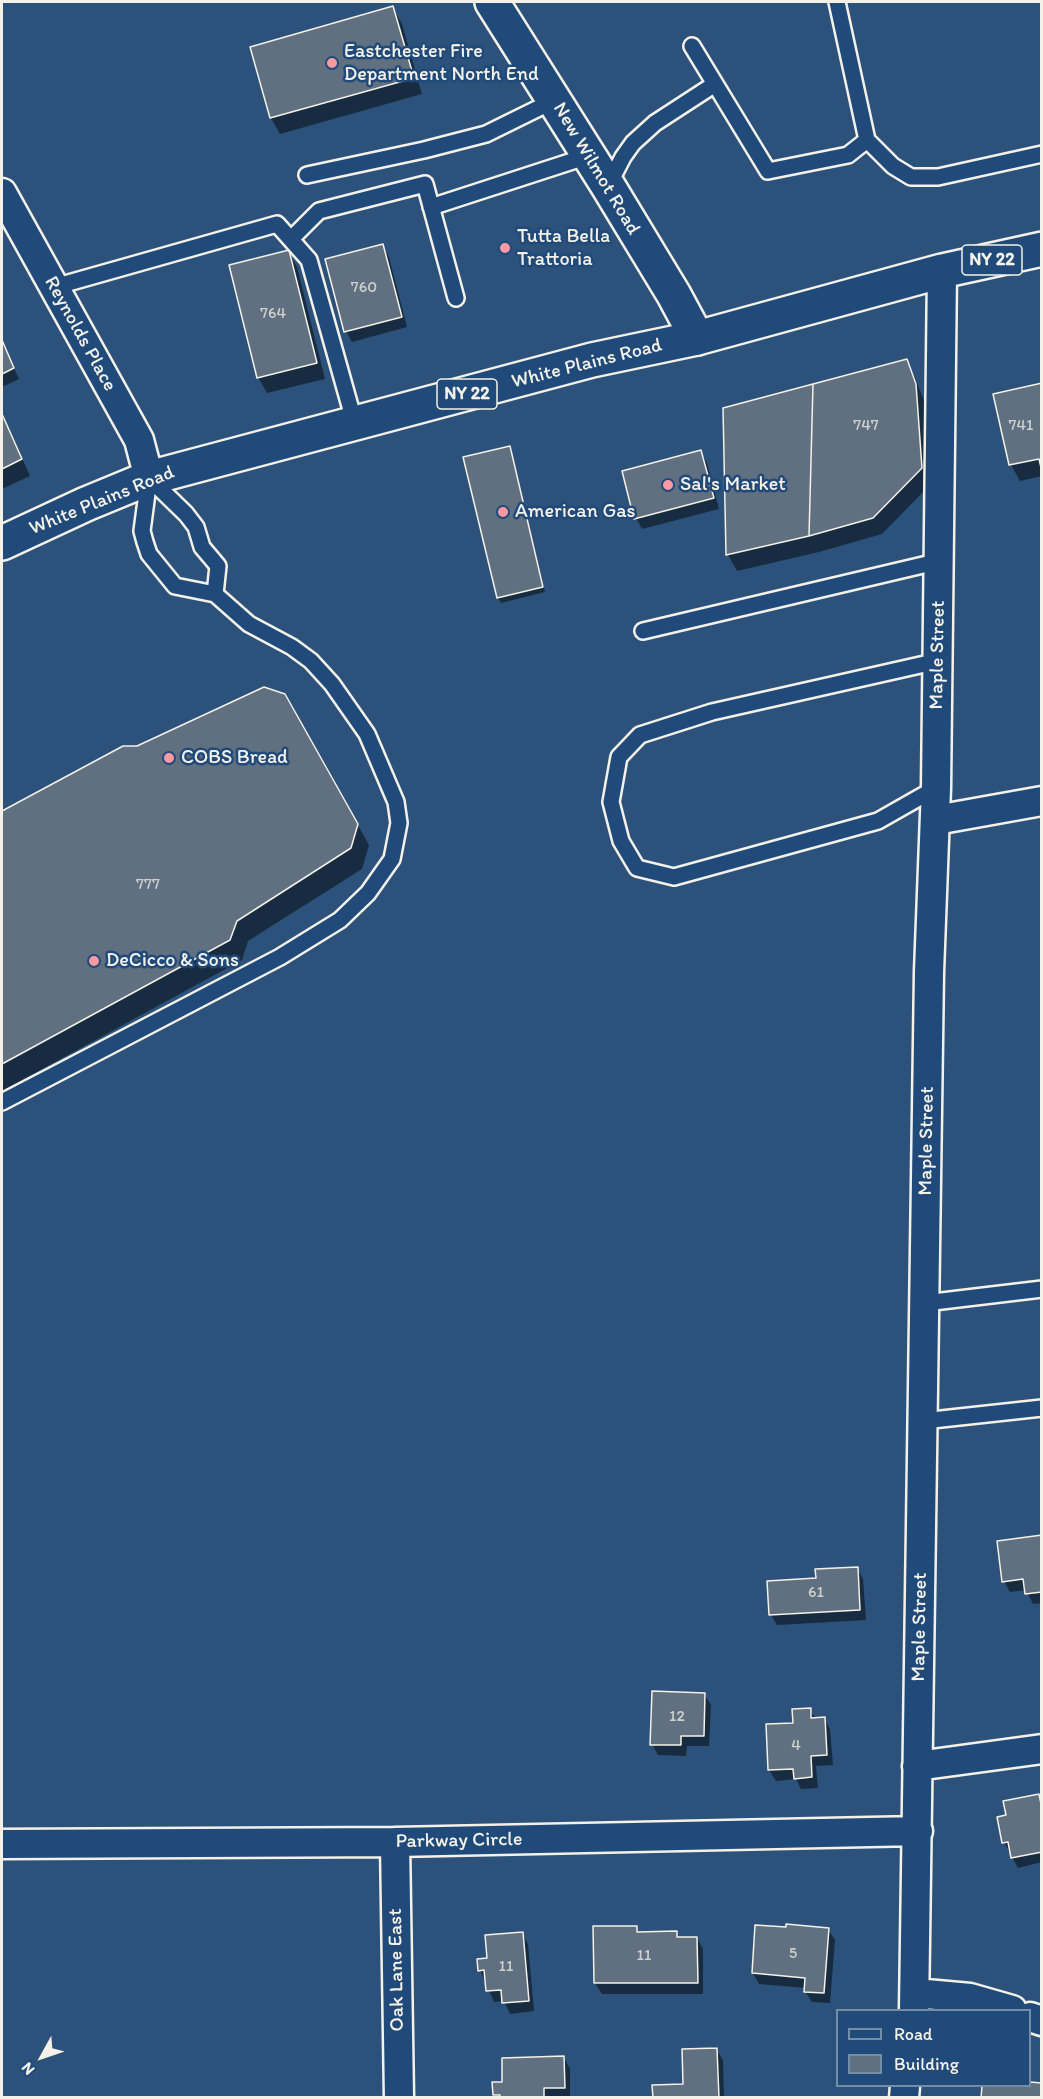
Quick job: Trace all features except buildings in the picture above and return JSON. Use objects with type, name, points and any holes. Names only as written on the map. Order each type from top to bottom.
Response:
[{"type":"main road","name":"New Wilmot Road","points":[[492,2],[608,186],[697,338]]},
{"type":"main road","name":"White Plains Road","points":[[2,543],[149,478],[592,360],[697,338],[942,271],[1041,249]]},
{"type":"street","name":"Reynolds Place","points":[[5,206],[54,287],[139,440],[149,478]]},
{"type":"street","name":"Maple Street","points":[[914,2002],[929,972],[936,820],[942,271]]},
{"type":"street","points":[[936,820],[1041,801]]},
{"type":"street","points":[[917,1766],[1041,1749]]},
{"type":"street","name":"Parkway Circle","points":[[2,1844],[395,1842],[918,1831]]},
{"type":"street","name":"Oak Lane East","points":[[395,1842],[399,2097]]},
{"type":"street","points":[[914,2002],[970,1998],[1008,2009]]},
{"type":"lane","points":[[837,2],[867,140],[893,166],[911,177],[938,177],[1041,154]]},
{"type":"lane","points":[[692,46],[768,171],[848,155],[867,140]]},
{"type":"lane","points":[[608,186],[633,143],[655,123],[715,84]]},
{"type":"lane","points":[[307,175],[486,134],[555,100]]},
{"type":"lane","points":[[432,207],[588,156]]},
{"type":"lane","points":[[291,239],[319,211],[425,184],[456,298]]},
{"type":"lane","points":[[54,287],[277,224],[309,260],[355,424]]},
{"type":"lane","points":[[149,478],[186,514],[196,527],[202,547],[218,566],[214,594]]},
{"type":"lane","name":"Reynolds Place","points":[[2,1102],[280,957],[340,920],[368,893],[392,859],[399,823],[396,802],[367,734],[332,684],[312,661],[292,647],[249,624],[214,594],[174,586],[148,554],[142,531],[149,478]]},
{"type":"lane","points":[[643,631],[940,561]]},
{"type":"lane","points":[[936,788],[878,821],[674,877],[638,868],[621,841],[611,802],[619,757],[640,735],[712,712],[938,661]]},
{"type":"lane","points":[[925,1303],[1041,1290]]},
{"type":"lane","points":[[923,1421],[1041,1408]]},
{"type":"place","name":"Eastchester Fire Department North End","points":[[332,63]]},
{"type":"place","name":"Tutta Bella Trattoria","points":[[505,248]]},
{"type":"place","name":"Sal's Market","points":[[668,485]]},
{"type":"place","name":"American Gas","points":[[503,512]]},
{"type":"place","name":"COBS Bread","points":[[169,758]]},
{"type":"place","name":"DeCicco & Sons","points":[[94,961]]}]
